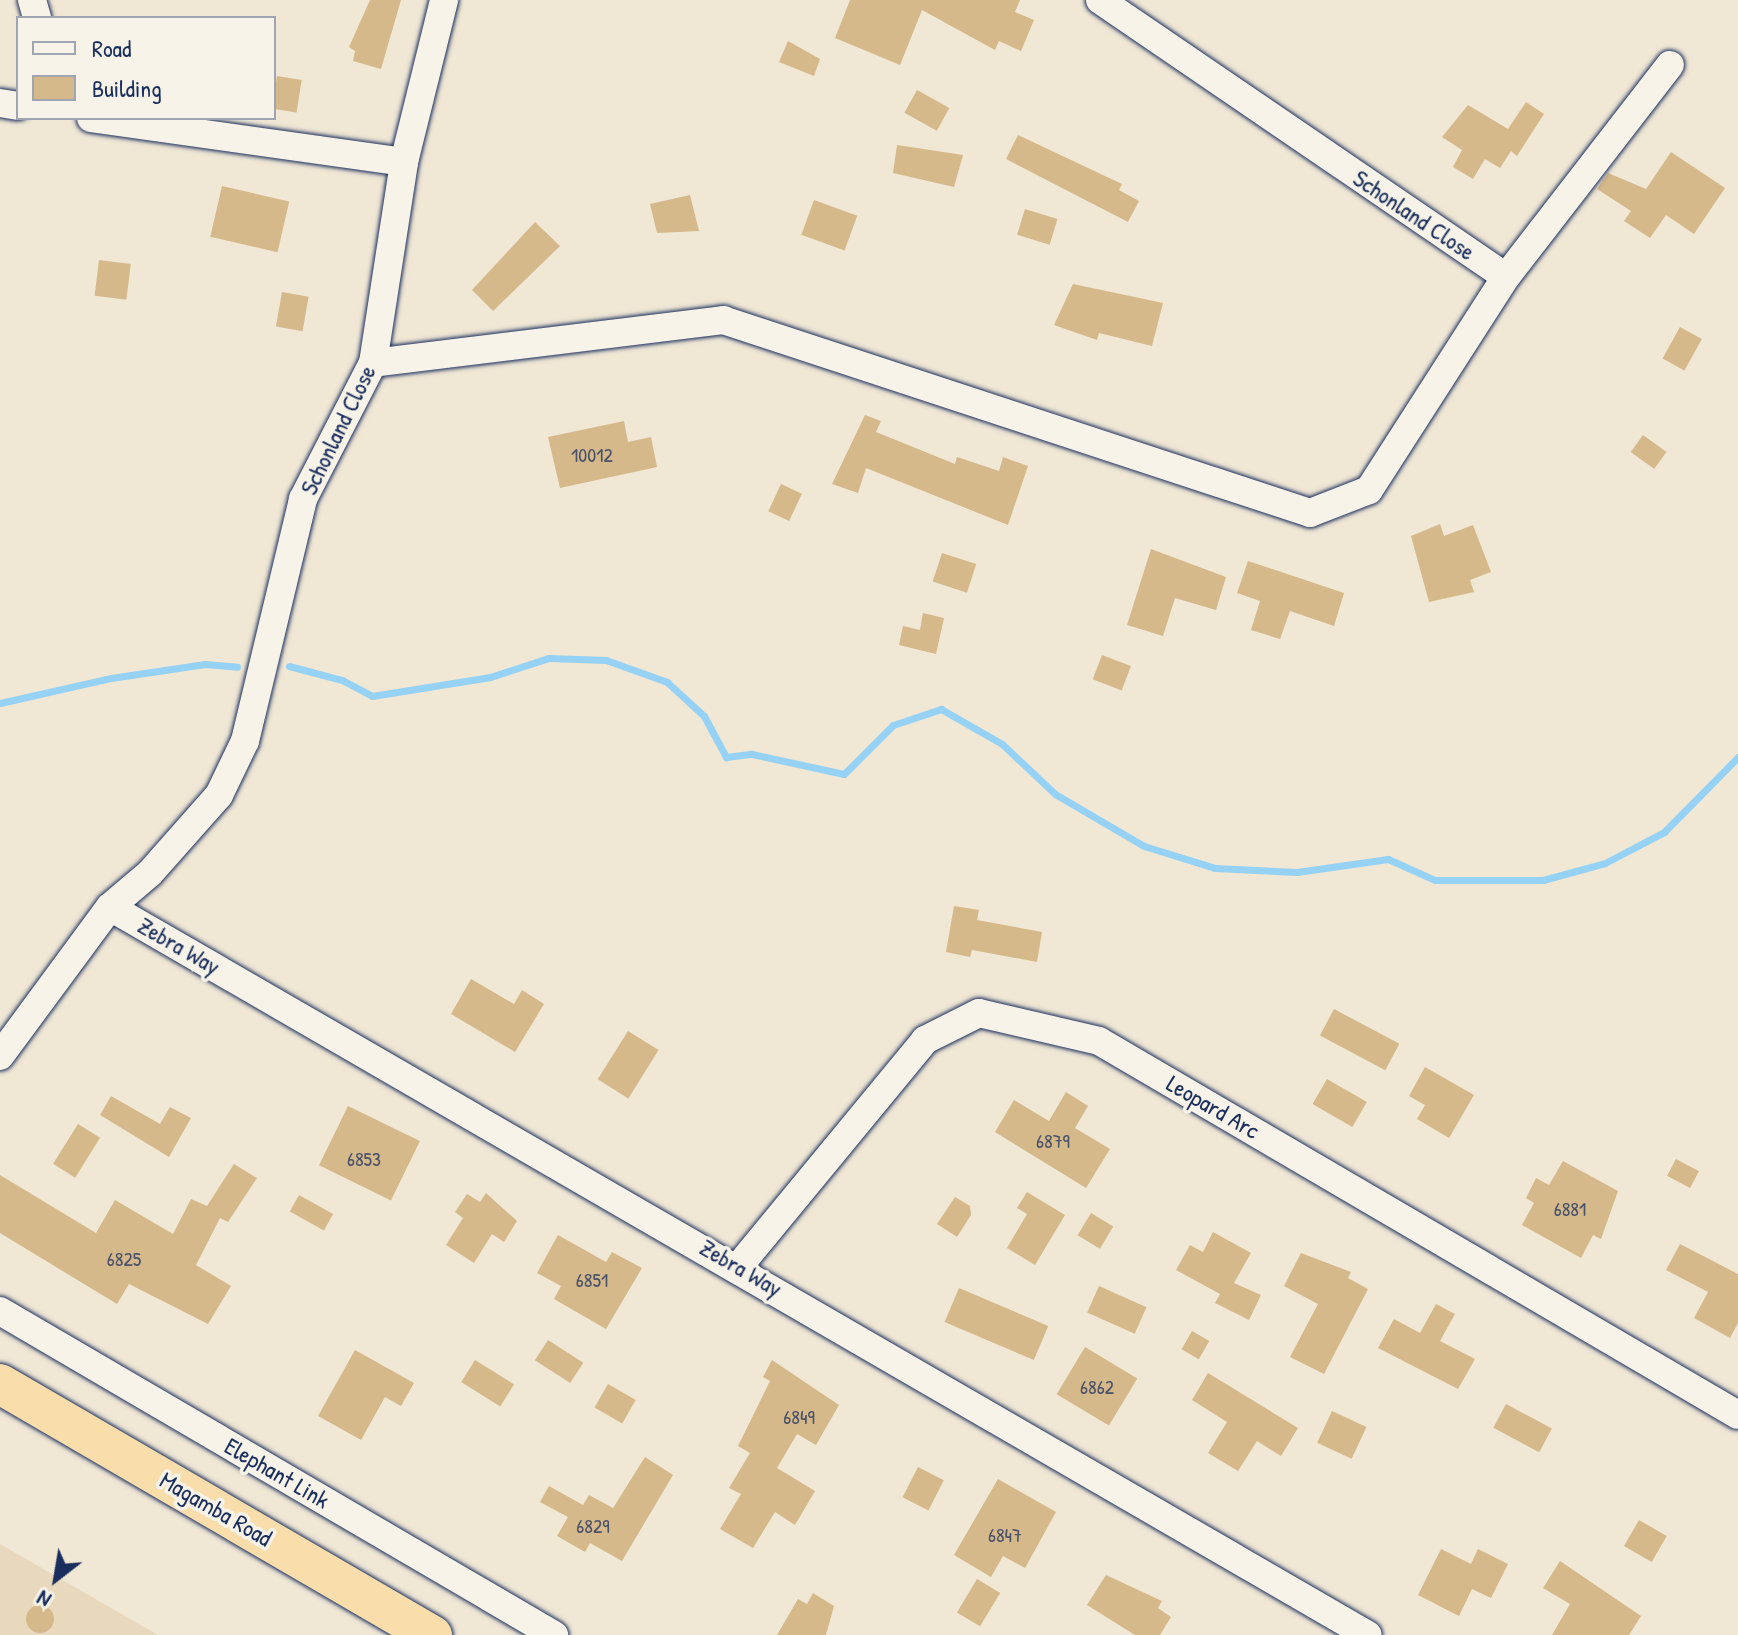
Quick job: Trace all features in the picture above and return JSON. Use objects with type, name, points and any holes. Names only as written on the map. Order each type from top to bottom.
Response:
[{"type":"highway","name":"Magamba Road","points":[[0,1384],[432,1635]]},
{"type":"street","name":"Schonland Close","points":[[0,1056],[110,907],[150,873],[219,795],[245,741],[303,499],[373,363],[404,162],[444,0]]},
{"type":"street","name":"Schonland Close","points":[[1100,0],[1506,277]]},
{"type":"street","points":[[373,363],[723,320],[1310,513],[1369,490],[1506,277],[1670,65]]},
{"type":"street","points":[[105,120],[404,162]]},
{"type":"street","name":"Zebra Way","points":[[110,907],[739,1266],[1368,1635]]},
{"type":"street","name":"Leopard Arc","points":[[739,1266],[925,1040],[979,1013],[1099,1041],[1738,1415]]},
{"type":"street","name":"Elephant Link","points":[[0,1311],[554,1635]]},
{"type":"shaded area","points":[[0,1544],[158,1635],[0,1635]]},
{"type":"building","points":[[370,0],[401,0],[381,69],[353,61],[355,51],[349,47]]},
{"type":"building","points":[[850,0],[1020,0],[1015,12],[1034,20],[1021,51],[999,41],[995,50],[922,10],[900,65],[835,38]]},
{"type":"building","points":[[788,41],[820,59],[814,76],[779,62]]},
{"type":"building","points":[[277,76],[302,80],[297,113],[276,109]]},
{"type":"building","points":[[917,90],[949,108],[937,131],[904,113]]},
{"type":"building","points":[[1526,102],[1544,114],[1517,156],[1511,151],[1500,168],[1485,159],[1473,179],[1453,167],[1462,150],[1442,137],[1468,105],[1508,129]]},
{"type":"building","points":[[1018,135],[1122,184],[1119,190],[1139,201],[1128,222],[1006,159]]},
{"type":"building","points":[[897,145],[963,155],[954,187],[893,173]]},
{"type":"building","points":[[1671,152],[1725,188],[1694,234],[1666,215],[1650,238],[1624,221],[1631,211],[1597,189],[1608,173],[1646,189]]},
{"type":"building","points":[[222,186],[289,202],[278,252],[210,237]]},
{"type":"building","points":[[690,195],[699,231],[657,233],[650,204]]},
{"type":"building","points":[[814,200],[857,216],[845,251],[801,235]]},
{"type":"building","points":[[1025,209],[1058,219],[1050,245],[1017,235]]},
{"type":"building","points":[[535,222],[560,246],[493,311],[472,290]]},
{"type":"building","points":[[99,260],[131,264],[126,300],[95,296]]},
{"type":"building","points":[[1073,284],[1163,303],[1152,346],[1099,333],[1097,340],[1054,325]]},
{"type":"building","points":[[282,292],[309,297],[303,331],[276,326]]},
{"type":"building","points":[[1680,327],[1702,339],[1684,371],[1663,358]]},
{"type":"building","points":[[865,415],[881,421],[876,432],[955,464],[957,457],[999,471],[1003,457],[1028,466],[1008,525],[866,468],[858,493],[832,484]]},
{"type":"building","points":[[624,421],[628,442],[651,437],[657,467],[560,488],[548,437]]},
{"type":"building","points":[[1643,435],[1666,452],[1654,469],[1631,452]]},
{"type":"building","points":[[781,484],[802,494],[789,521],[768,511]]},
{"type":"building","points":[[1440,524],[1444,536],[1473,525],[1491,572],[1470,580],[1474,592],[1429,602],[1411,536]]},
{"type":"building","points":[[1151,549],[1226,577],[1216,610],[1175,598],[1163,636],[1127,625]]},
{"type":"building","points":[[942,553],[976,564],[967,593],[933,582]]},
{"type":"building","points":[[1248,561],[1344,593],[1334,626],[1290,611],[1280,639],[1251,630],[1260,601],[1237,593]]},
{"type":"building","points":[[923,613],[944,618],[936,654],[899,645],[903,626],[920,630]]},
{"type":"building","points":[[1102,655],[1131,666],[1122,690],[1093,679]]},
{"type":"building","points":[[954,906],[979,910],[977,920],[1042,932],[1037,962],[972,950],[970,957],[946,952]]},
{"type":"building","points":[[471,979],[514,1004],[522,990],[544,1004],[515,1052],[451,1014]]},
{"type":"building","points":[[1334,1009],[1399,1044],[1385,1070],[1320,1035]]},
{"type":"building","points":[[628,1031],[659,1050],[628,1098],[598,1079]]},
{"type":"building","points":[[1425,1067],[1474,1095],[1449,1138],[1417,1119],[1425,1105],[1409,1096]]},
{"type":"building","points":[[1327,1079],[1367,1102],[1352,1127],[1312,1104]]},
{"type":"building","points":[[1066,1092],[1088,1106],[1075,1128],[1110,1149],[1086,1188],[995,1132],[1014,1100],[1049,1121]]},
{"type":"building","points":[[111,1096],[160,1124],[170,1107],[191,1118],[169,1157],[100,1115]]},
{"type":"building","points":[[348,1106],[420,1141],[391,1200],[319,1165]]},
{"type":"building","points":[[78,1124],[100,1138],[75,1178],[53,1164]]},
{"type":"building","points":[[1676,1159],[1699,1171],[1690,1188],[1667,1176]]},
{"type":"building","points":[[1563,1161],[1618,1191],[1601,1239],[1593,1235],[1581,1258],[1522,1225],[1534,1203],[1526,1198],[1536,1178],[1549,1185]]},
{"type":"building","points":[[234,1164],[257,1178],[228,1222],[220,1218],[196,1265],[231,1286],[208,1324],[129,1284],[117,1304],[0,1233],[0,1175],[96,1233],[115,1200],[173,1234],[191,1199],[207,1206]]},
{"type":"building","points":[[1027,1192],[1065,1215],[1035,1265],[1007,1248],[1027,1214],[1017,1208]]},
{"type":"building","points":[[486,1193],[517,1221],[504,1242],[492,1234],[474,1263],[446,1245],[463,1218],[455,1212],[467,1194],[480,1202]]},
{"type":"building","points":[[299,1195],[333,1214],[324,1231],[290,1212]]},
{"type":"building","points":[[955,1197],[970,1206],[971,1215],[957,1237],[937,1224]]},
{"type":"building","points":[[1091,1213],[1113,1226],[1100,1249],[1078,1235]]},
{"type":"building","points":[[1213,1232],[1251,1253],[1234,1283],[1261,1295],[1249,1320],[1215,1303],[1220,1294],[1176,1270],[1190,1245],[1203,1252]]},
{"type":"building","points":[[558,1235],[606,1262],[612,1252],[642,1268],[606,1329],[554,1299],[561,1286],[537,1273]]},
{"type":"building","points":[[1680,1244],[1738,1274],[1738,1323],[1730,1338],[1694,1318],[1708,1292],[1666,1270]]},
{"type":"building","points":[[1301,1253],[1351,1272],[1348,1278],[1368,1289],[1324,1374],[1290,1357],[1318,1304],[1284,1286]]},
{"type":"building","points":[[1099,1286],[1147,1307],[1135,1334],[1087,1312]]},
{"type":"building","points":[[959,1288],[1048,1326],[1034,1360],[945,1322]]},
{"type":"building","points":[[1436,1304],[1455,1314],[1440,1341],[1475,1359],[1458,1389],[1378,1348],[1394,1319],[1420,1333]]},
{"type":"building","points":[[1192,1331],[1209,1341],[1199,1359],[1182,1349]]},
{"type":"building","points":[[548,1340],[583,1363],[570,1383],[535,1360]]},
{"type":"building","points":[[1085,1347],[1137,1378],[1109,1426],[1057,1394]]},
{"type":"building","points":[[355,1350],[414,1383],[401,1406],[385,1397],[361,1440],[318,1416]]},
{"type":"building","points":[[475,1360],[514,1384],[500,1406],[461,1382]]},
{"type":"building","points":[[772,1360],[839,1405],[816,1445],[797,1434],[777,1468],[815,1491],[795,1525],[775,1512],[753,1548],[720,1529],[741,1494],[729,1488],[750,1453],[738,1446],[770,1381],[763,1377]]},
{"type":"building","points":[[1208,1373],[1298,1428],[1281,1456],[1257,1441],[1238,1471],[1208,1453],[1227,1422],[1192,1400]]},
{"type":"building","points":[[608,1384],[636,1400],[622,1423],[594,1407]]},
{"type":"building","points":[[1506,1404],[1552,1428],[1539,1452],[1493,1428]]},
{"type":"building","points":[[1332,1411],[1366,1427],[1352,1459],[1317,1443]]},
{"type":"building","points":[[645,1457],[673,1475],[622,1561],[590,1543],[585,1552],[557,1536],[568,1517],[540,1502],[549,1486],[583,1505],[589,1495],[613,1508]]},
{"type":"building","points":[[918,1467],[944,1480],[928,1510],[903,1497]]},
{"type":"building","points":[[998,1479],[1056,1512],[1025,1568],[1003,1556],[991,1577],[954,1555]]},
{"type":"building","points":[[1639,1520],[1667,1536],[1652,1562],[1624,1546]]},
{"type":"building","points":[[1441,1549],[1471,1564],[1478,1549],[1508,1564],[1491,1598],[1472,1589],[1459,1616],[1418,1595]]},
{"type":"building","points":[[1560,1561],[1641,1616],[1629,1635],[1552,1635],[1570,1604],[1543,1588]]},
{"type":"building","points":[[1106,1575],[1162,1601],[1158,1608],[1171,1617],[1160,1635],[1135,1635],[1087,1605]]},
{"type":"building","points":[[977,1579],[1000,1593],[980,1626],[957,1612]]},
{"type":"building","points":[[813,1593],[834,1606],[826,1635],[777,1635],[798,1599],[807,1604]]},
{"type":"building","points":[[40,1605],[50,1609],[54,1619],[50,1629],[40,1633],[30,1629],[26,1619],[30,1609]]},
{"type":"waterway","points":[[289,666],[342,680],[372,696],[490,677],[549,658],[606,660],[667,682],[704,716],[726,757],[752,754],[844,774],[893,725],[941,709],[1002,744],[1055,794],[1144,846],[1215,868],[1297,872],[1388,859],[1435,880],[1543,880],[1605,863],[1664,832],[1738,757]]},
{"type":"waterway","points":[[0,703],[111,678],[205,664],[237,667]]}]
